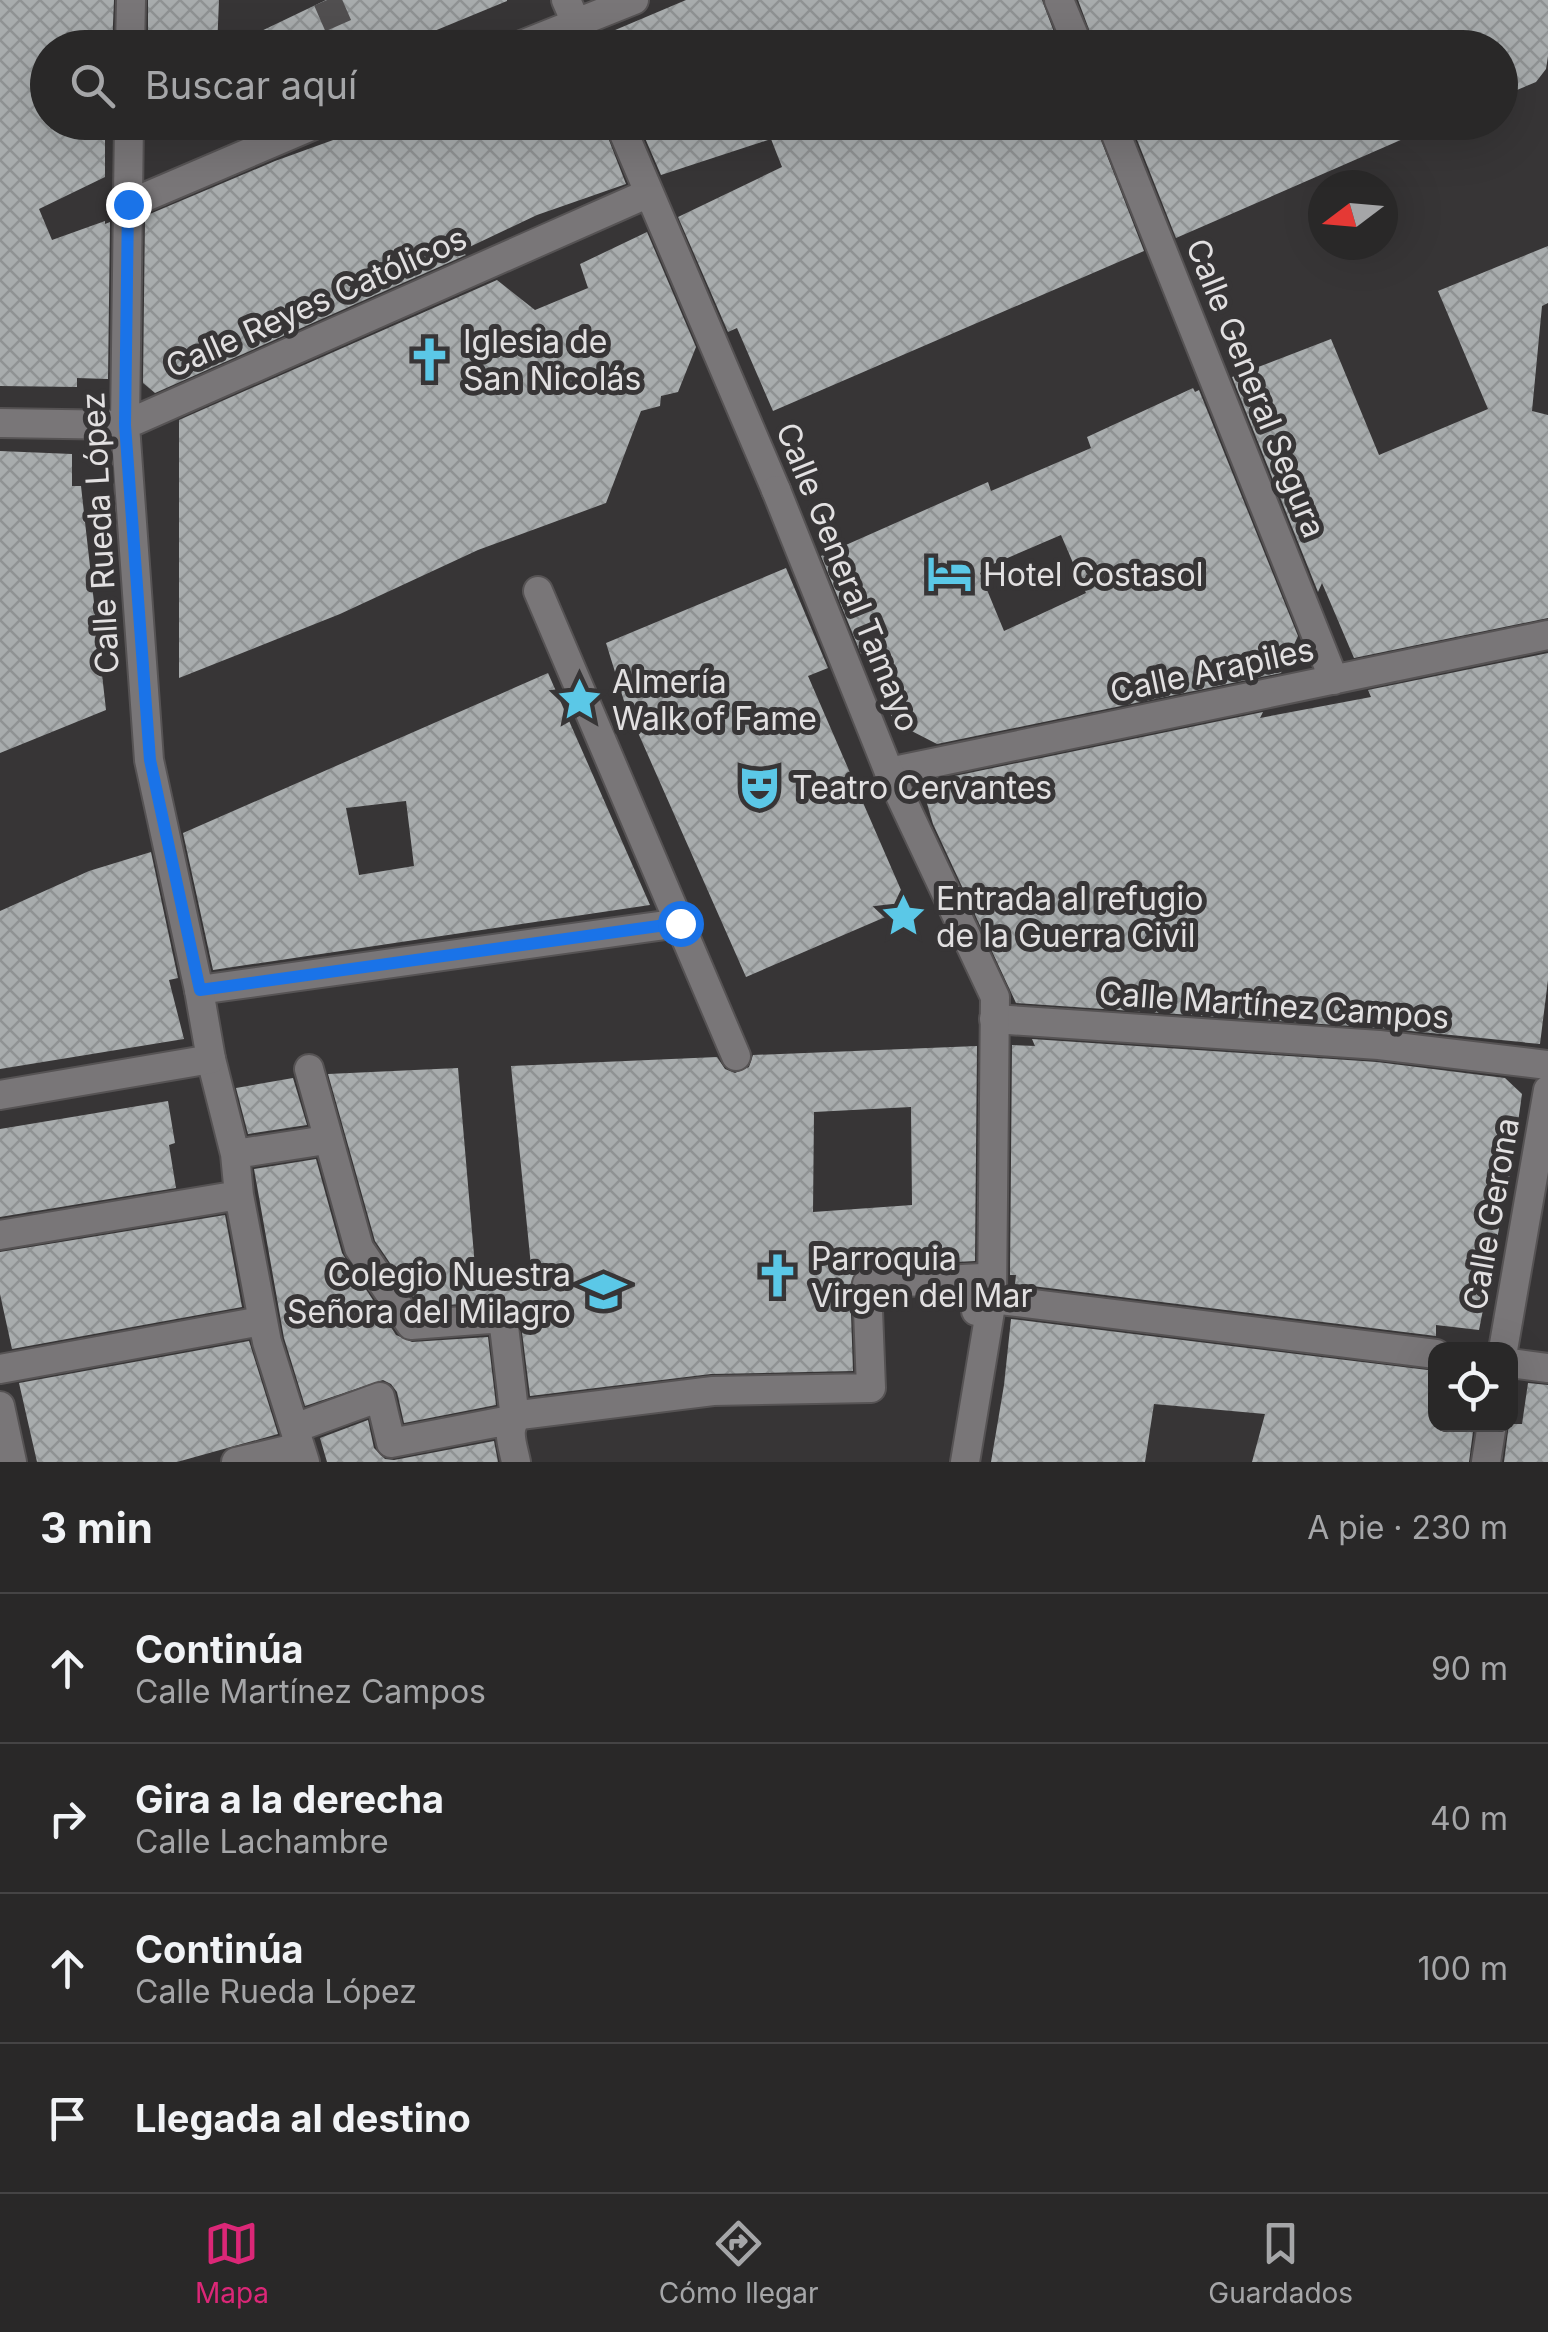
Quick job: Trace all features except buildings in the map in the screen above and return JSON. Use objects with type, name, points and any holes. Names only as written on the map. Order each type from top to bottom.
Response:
[{"type":"street","points":[[130,30],[131,0]]},
{"type":"street","points":[[576,24],[634,0]]},
{"type":"street","points":[[1060,0],[1072,30]]},
{"type":"street","name":"Calle Rueda López","points":[[129,140],[125,425],[150,760],[200,990],[210,1060],[234,1154],[262,1321],[300,1446]]},
{"type":"street","points":[[128,204],[279,140]]},
{"type":"street","name":"Calle General Tamayo","points":[[627,140],[776,490],[889,772],[994,997],[992,1299],[965,1462]]},
{"type":"street","name":"Calle General Segura","points":[[1118,140],[1334,680]]},
{"type":"street","name":"Calle Reyes Católicos","points":[[0,423],[125,425],[649,193]]},
{"type":"street","points":[[538,592],[736,1056]]},
{"type":"street","name":"Calle Arapiles","points":[[889,772],[1548,635]]},
{"type":"street","points":[[200,990],[680,923]]},
{"type":"street","name":"Calle Martínez Campos","points":[[994,1019],[1380,1045],[1548,1064]]},
{"type":"street","points":[[0,1095],[210,1060]]},
{"type":"street","points":[[309,1069],[359,1248],[411,1325],[503,1318],[514,1419],[510,1432],[516,1462]]},
{"type":"street","name":"Calle Gerona","points":[[1504,1342],[1548,1090]]},
{"type":"street","points":[[234,1154],[326,1140]]},
{"type":"street","points":[[0,1235],[238,1195]]},
{"type":"street","points":[[236,1462],[300,1446],[380,1396],[392,1443],[520,1415],[713,1390],[871,1388],[867,1284],[982,1278],[951,1462]]},
{"type":"street","points":[[992,1299],[1428,1353]]},
{"type":"street","points":[[0,1369],[262,1321]]},
{"type":"street","points":[[1518,1365],[1548,1368]]},
{"type":"street","points":[[0,1406],[12,1462]]},
{"type":"street","points":[[1486,1462],[1491,1432]]},
{"type":"tunnel","points":[[327,0],[340,30]]},
{"type":"place","name":"Iglesia de San Nicolás","points":[[430,359]]},
{"type":"place","name":"Hotel Costasol","points":[[950,574]]},
{"type":"place","name":"Almería Walk of Fame","points":[[579,699]]},
{"type":"place","name":"Teatro Cervantes","points":[[759,787]]},
{"type":"place","name":"Entrada al refugio de la Guerra Civil","points":[[903,916]]},
{"type":"place","name":"Parroquia Virgen del Mar","points":[[778,1276]]},
{"type":"place","name":"Colegio Nuestra Señora del Milagro","points":[[604,1292]]},
{"type":"route","points":[[128,204],[125,425],[150,760],[200,990],[680,923]]}]
